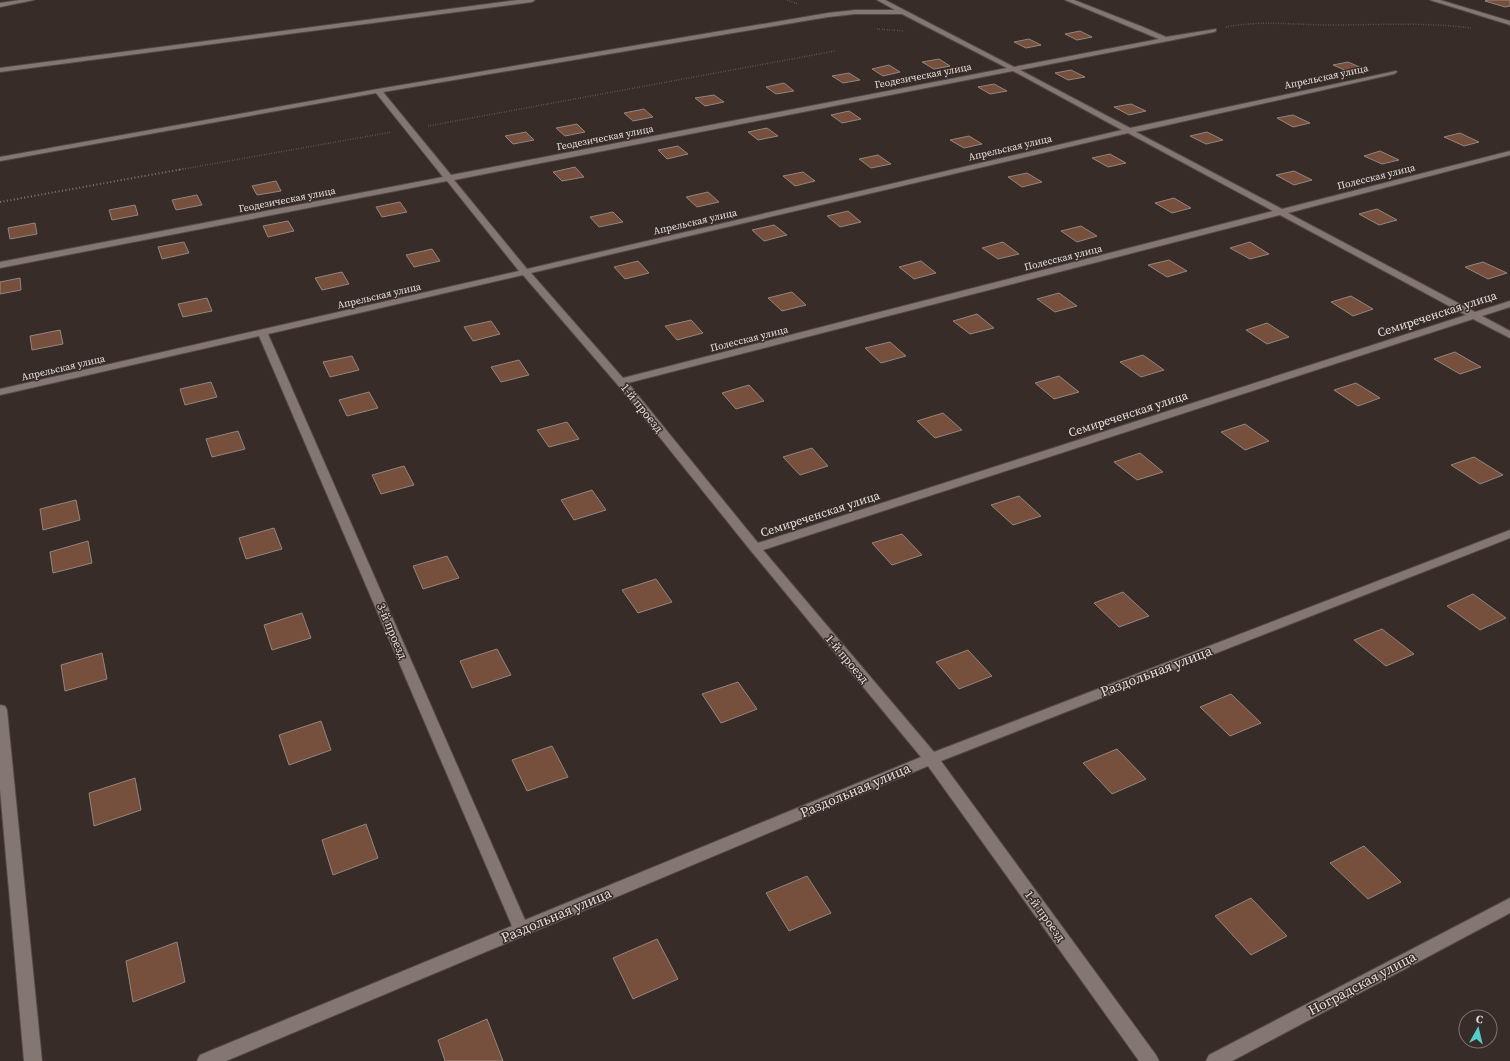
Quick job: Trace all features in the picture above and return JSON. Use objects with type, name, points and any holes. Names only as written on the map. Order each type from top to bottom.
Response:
[{"type":"street","points":[[0,5],[31,0]]},
{"type":"street","points":[[0,70],[532,0]]},
{"type":"street","points":[[880,0],[1012,68],[1510,335]]},
{"type":"street","points":[[1068,0],[1141,28],[1165,39]]},
{"type":"street","points":[[1433,0],[1510,23]]},
{"type":"street","points":[[0,159],[378,91],[828,15],[867,12],[904,12]]},
{"type":"street","name":"Геодезическая улица","points":[[0,265],[1214,30]]},
{"type":"street","name":"Апрельская улица","points":[[0,392],[525,272],[1129,131],[1394,72]]},
{"type":"street","name":"1-й проезд","points":[[378,91],[525,272],[621,382],[755,548],[931,759],[1150,1061]]},
{"type":"street","name":"Полесская улица","points":[[621,382],[1510,153]]},
{"type":"street","name":"Семиреченская улица","points":[[755,548],[1510,304]]},
{"type":"street","name":"3-й проезд","points":[[263,332],[522,929]]},
{"type":"street","name":"Раздольная улица","points":[[206,1061],[931,759],[1510,534]]},
{"type":"street","points":[[0,710],[33,1061]]},
{"type":"street","name":"Ноградская улица","points":[[1215,1061],[1510,905]]},
{"type":"path","points":[[1214,30],[1255,22],[1312,25],[1448,25],[1475,30]]},
{"type":"building","points":[[1510,0],[1510,6],[1505,7],[1485,1]]},
{"type":"building","points":[[1080,31],[1092,37],[1077,40],[1065,34]]},
{"type":"building","points":[[1029,39],[1041,45],[1026,48],[1014,42]]},
{"type":"building","points":[[939,59],[950,66],[934,69],[922,62]]},
{"type":"building","points":[[1348,62],[1364,69],[1349,72],[1333,65]]},
{"type":"building","points":[[889,65],[900,72],[883,76],[872,69]]},
{"type":"building","points":[[1071,70],[1085,77],[1068,80],[1055,73]]},
{"type":"building","points":[[849,73],[860,80],[843,83],[832,76]]},
{"type":"building","points":[[784,83],[794,91],[776,94],[766,87]]},
{"type":"building","points":[[994,84],[1007,91],[990,94],[978,87]]},
{"type":"building","points":[[714,95],[724,102],[705,106],[695,98]]},
{"type":"building","points":[[1131,104],[1146,111],[1129,115],[1114,107]]},
{"type":"building","points":[[644,109],[653,117],[633,121],[624,113]]},
{"type":"building","points":[[849,111],[861,119],[842,123],[831,115]]},
{"type":"building","points":[[1293,115],[1310,123],[1293,127],[1277,118]]},
{"type":"building","points":[[577,124],[585,132],[565,136],[556,128]]},
{"type":"building","points":[[767,128],[778,136],[758,140],[748,132]]},
{"type":"building","points":[[526,132],[534,140],[513,144],[505,136]]},
{"type":"building","points":[[1207,132],[1223,140],[1206,144],[1190,136]]},
{"type":"building","points":[[1460,133],[1479,142],[1464,146],[1444,137]]},
{"type":"building","points":[[969,136],[982,144],[964,148],[950,140]]},
{"type":"building","points":[[678,146],[688,154],[667,159],[658,150]]},
{"type":"building","points":[[1380,151],[1399,160],[1382,164],[1364,156]]},
{"type":"building","points":[[1110,154],[1126,163],[1108,167],[1092,158]]},
{"type":"building","points":[[878,155],[891,164],[871,168],[859,159]]},
{"type":"building","points":[[575,167],[584,177],[562,181],[553,172]]},
{"type":"building","points":[[1294,171],[1312,180],[1294,185],[1276,175]]},
{"type":"building","points":[[803,172],[815,181],[795,186],[783,176]]},
{"type":"building","points":[[1027,173],[1042,182],[1022,187],[1008,177]]},
{"type":"building","points":[[276,181],[281,191],[257,195],[252,186]]},
{"type":"building","points":[[708,192],[719,202],[697,207],[686,197]]},
{"type":"building","points":[[197,195],[202,205],[176,210],[172,200]]},
{"type":"building","points":[[1174,198],[1191,208],[1172,213],[1155,203]]},
{"type":"building","points":[[400,202],[407,212],[382,217],[376,207]]},
{"type":"building","points":[[135,205],[138,215],[112,220],[109,210]]},
{"type":"building","points":[[1377,209],[1397,220],[1379,225],[1359,214]]},
{"type":"building","points":[[848,211],[861,222],[840,227],[827,216]]},
{"type":"building","points":[[613,212],[623,222],[599,227],[590,217]]},
{"type":"building","points":[[288,221],[294,231],[268,237],[263,226]]},
{"type":"building","points":[[35,223],[37,234],[10,239],[8,228]]},
{"type":"building","points":[[774,225],[787,235],[764,241],[752,230]]},
{"type":"building","points":[[1081,226],[1097,236],[1077,242],[1061,231]]},
{"type":"building","points":[[184,242],[189,253],[162,259],[158,247]]},
{"type":"building","points":[[1003,242],[1019,254],[998,259],[982,248]]},
{"type":"building","points":[[1250,242],[1269,254],[1250,259],[1230,248]]},
{"type":"building","points":[[432,249],[440,261],[414,267],[406,255]]},
{"type":"building","points":[[1169,260],[1187,271],[1167,277],[1148,265]]},
{"type":"building","points":[[638,261],[649,273],[625,279],[614,267]]},
{"type":"building","points":[[921,261],[936,273],[914,279],[899,267]]},
{"type":"building","points":[[1483,262],[1507,273],[1488,279],[1465,267]]},
{"type":"building","points":[[342,272],[349,284],[322,290],[315,278]]},
{"type":"building","points":[[20,278],[21,290],[0,294],[0,282]]},
{"type":"building","points":[[792,292],[806,305],[782,311],[768,298]]},
{"type":"building","points":[[1059,293],[1077,306],[1055,312],[1037,299]]},
{"type":"building","points":[[1351,296],[1373,309],[1353,316],[1331,302]]},
{"type":"building","points":[[207,298],[212,311],[183,317],[178,304]]},
{"type":"building","points":[[977,314],[994,328],[970,334],[953,321]]},
{"type":"building","points":[[691,320],[703,333],[677,340],[665,326]]},
{"type":"building","points":[[491,321],[500,334],[473,341],[464,327]]},
{"type":"building","points":[[1267,323],[1289,337],[1267,344],[1246,330]]},
{"type":"building","points":[[60,330],[63,344],[32,350],[30,336]]},
{"type":"building","points":[[890,342],[906,356],[881,363],[865,348]]},
{"type":"building","points":[[1455,352],[1481,367],[1460,374],[1434,359]]},
{"type":"building","points":[[1143,355],[1164,370],[1141,377],[1120,362]]},
{"type":"building","points":[[352,356],[359,370],[330,377],[323,362]]},
{"type":"building","points":[[519,360],[529,375],[501,382],[491,367]]},
{"type":"building","points":[[1059,376],[1079,392],[1054,399],[1035,383]]},
{"type":"building","points":[[211,382],[217,397],[185,405],[180,389]]},
{"type":"building","points":[[1356,383],[1380,398],[1358,406],[1334,390]]},
{"type":"building","points":[[749,385],[764,401],[736,409],[722,393]]},
{"type":"building","points":[[369,392],[378,408],[347,416],[339,400]]},
{"type":"building","points":[[943,413],[962,430],[935,438],[917,421]]},
{"type":"building","points":[[567,422],[579,439],[549,447],[537,430]]},
{"type":"building","points":[[1245,424],[1269,441],[1245,450],[1221,432]]},
{"type":"building","points":[[238,431],[245,449],[212,457],[206,439]]},
{"type":"building","points":[[812,448],[828,466],[800,475],[783,457]]},
{"type":"building","points":[[1140,453],[1163,472],[1137,480],[1114,462]]},
{"type":"building","points":[[1474,457],[1503,475],[1480,484],[1451,465]]},
{"type":"building","points":[[404,466],[414,485],[381,494],[372,475]]},
{"type":"building","points":[[592,490],[606,510],[574,520],[561,500]]},
{"type":"building","points":[[1019,496],[1041,516],[1013,525],[991,505]]},
{"type":"building","points":[[76,500],[80,520],[43,530],[40,509]]},
{"type":"building","points":[[274,528],[282,549],[246,559],[239,538]]},
{"type":"building","points":[[902,534],[922,555],[892,565],[872,543]]},
{"type":"building","points":[[88,541],[92,563],[53,573],[50,552]]},
{"type":"building","points":[[447,556],[459,578],[423,589],[413,566]]},
{"type":"building","points":[[656,579],[672,602],[638,613],[622,590]]},
{"type":"building","points":[[1123,592],[1149,616],[1119,627],[1094,603]]},
{"type":"building","points":[[1473,594],[1506,618],[1480,630],[1447,606]]},
{"type":"building","points":[[302,613],[311,638],[272,650],[264,625]]},
{"type":"building","points":[[1382,629],[1414,654],[1386,666],[1354,640]]},
{"type":"building","points":[[497,649],[511,675],[472,688],[460,661]]},
{"type":"building","points":[[968,650],[992,676],[959,689],[936,662]]},
{"type":"building","points":[[102,653],[107,679],[65,691],[61,665]]},
{"type":"building","points":[[738,682],[757,709],[721,723],[702,694]]},
{"type":"building","points":[[1231,694],[1261,723],[1230,736],[1200,707]]},
{"type":"building","points":[[321,721],[331,750],[289,765],[279,735]]},
{"type":"building","points":[[552,746],[568,777],[527,791],[512,760]]},
{"type":"building","points":[[1117,749],[1146,779],[1112,794],[1083,763]]},
{"type":"building","points":[[135,778],[141,810],[94,826],[89,793]]},
{"type":"building","points":[[366,824],[378,858],[333,875],[322,840]]},
{"type":"building","points":[[1364,846],[1401,882],[1368,899],[1330,863]]},
{"type":"building","points":[[807,876],[831,913],[789,931],[766,893]]},
{"type":"building","points":[[1251,898],[1287,936],[1251,955],[1215,916]]},
{"type":"building","points":[[657,939],[678,979],[633,999],[613,958]]},
{"type":"building","points":[[177,942],[185,982],[133,1002],[126,961]]},
{"type":"building","points":[[487,1019],[503,1061],[445,1061],[438,1040]]}]
